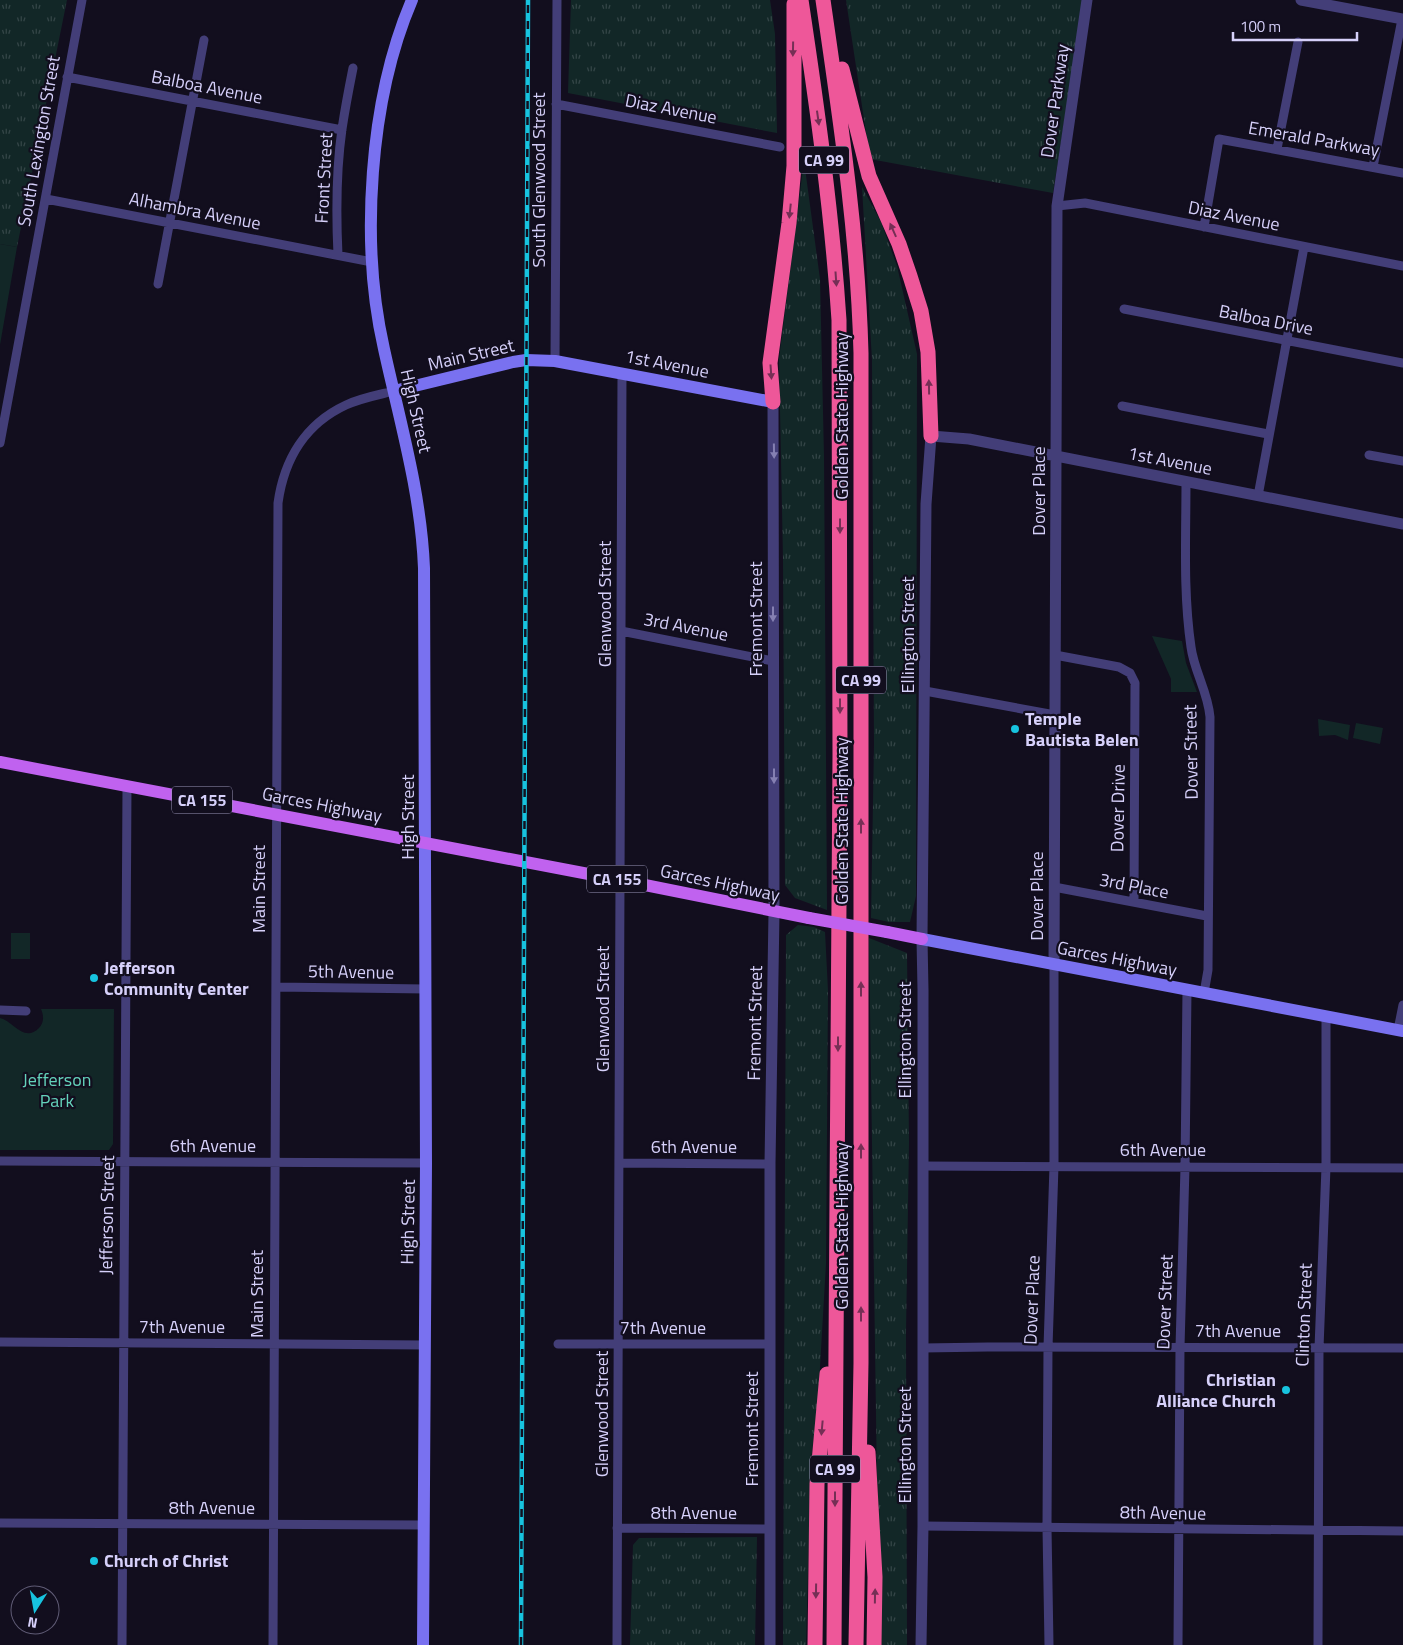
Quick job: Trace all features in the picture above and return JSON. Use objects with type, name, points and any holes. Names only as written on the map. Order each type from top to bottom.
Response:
[{"type":"highway","points":[[773,402],[770,363],[789,223],[794,166],[794,0]]},
{"type":"highway","name":"Golden State Highway","points":[[801,0],[826,176],[839,320],[840,735],[834,1645]]},
{"type":"highway","points":[[824,0],[869,176],[899,244],[920,311],[928,352],[931,436]]},
{"type":"highway","name":"Golden State Highway","points":[[824,0],[850,193],[858,273],[861,329],[861,1363],[856,1645]]},
{"type":"highway","points":[[815,1645],[817,1484],[836,1293]]},
{"type":"highway","points":[[861,1363],[874,1553],[874,1645]]},
{"type":"main road","name":"High Street","points":[[412,0],[392,59],[375,145],[372,203],[372,262],[383,348],[418,502],[424,550],[426,599],[426,1163],[423,1645]]},
{"type":"main road","name":"Main Street","points":[[394,392],[513,362],[526,360],[555,361]]},
{"type":"main road","name":"1st Avenue","points":[[555,361],[773,402]]},
{"type":"main road","name":"Garces Highway","points":[[0,762],[1401,1031]]},
{"type":"street","name":"South Lexington Street","points":[[0,443],[82,0]]},
{"type":"street","name":"South Glenwood Street","points":[[555,361],[557,0]]},
{"type":"street","name":"Dover Parkway","points":[[1058,206],[1087,0]]},
{"type":"street","points":[[1302,0],[1402,19],[1373,166]]},
{"type":"street","points":[[158,284],[204,40]]},
{"type":"street","points":[[1277,149],[1298,42]]},
{"type":"street","name":"Front Street","points":[[338,255],[336,213],[338,171],[342,130],[352,68]]},
{"type":"street","name":"Balboa Avenue","points":[[67,77],[342,130]]},
{"type":"street","name":"Diaz Avenue","points":[[556,104],[780,147]]},
{"type":"street","name":"Emerald Parkway","points":[[1204,227],[1219,139],[1403,172]]},
{"type":"street","name":"Alhambra Avenue","points":[[46,199],[338,255]]},
{"type":"street","name":"Diaz Avenue","points":[[1058,206],[1085,203],[1403,266]]},
{"type":"street","name":"Dover Place","points":[[1049,1645],[1047,1528],[1048,1347],[1054,1166],[1058,206]]},
{"type":"street","points":[[1258,496],[1304,247]]},
{"type":"street","points":[[338,255],[372,262]]},
{"type":"street","name":"Balboa Drive","points":[[1124,309],[1403,363]]},
{"type":"street","name":"Glenwood Street","points":[[617,1645],[622,374]]},
{"type":"street","name":"Main Street","points":[[273,1645],[278,503],[284,473],[302,439],[328,415],[355,402],[394,392]]},
{"type":"street","name":"Fremont Street","points":[[770,1645],[769,1344],[774,912],[773,402]]},
{"type":"street","points":[[1122,406],[1268,434]]},
{"type":"street","name":"1st Avenue","points":[[931,436],[969,439],[1403,524]]},
{"type":"street","name":"Ellington Street","points":[[921,1645],[923,1526],[922,939],[926,504],[931,436]]},
{"type":"street","points":[[1368,455],[1403,461]]},
{"type":"street","name":"Dover Street","points":[[1186,482],[1186,604],[1193,657],[1207,696],[1209,708],[1208,970],[1204,993]]},
{"type":"street","name":"3rd Avenue","points":[[621,631],[773,661]]},
{"type":"street","name":"Dover Drive","points":[[1056,655],[1118,667],[1130,673],[1135,683],[1134,902]]},
{"type":"street","points":[[925,691],[1055,716]]},
{"type":"street","name":"Jefferson Street","points":[[122,1645],[127,786]]},
{"type":"street","name":"3rd Place","points":[[1054,886],[1207,916]]},
{"type":"street","name":"5th Avenue","points":[[276,987],[426,989]]},
{"type":"street","name":"Dover Street","points":[[1178,1645],[1180,1347],[1187,990]]},
{"type":"street","points":[[1401,1031],[1403,1004]]},
{"type":"street","points":[[0,1010],[26,1011]]},
{"type":"street","name":"Clinton Street","points":[[1318,1645],[1319,1348],[1326,1167],[1326,1017]]},
{"type":"street","name":"6th Avenue","points":[[0,1161],[426,1163]]},
{"type":"street","name":"6th Avenue","points":[[619,1163],[770,1164]]},
{"type":"street","name":"6th Avenue","points":[[923,1166],[1403,1168]]},
{"type":"street","name":"7th Avenue","points":[[0,1342],[425,1345]]},
{"type":"street","name":"7th Avenue","points":[[558,1344],[769,1344]]},
{"type":"street","name":"7th Avenue","points":[[923,1348],[1403,1348]]},
{"type":"street","name":"8th Avenue","points":[[0,1523],[423,1526]]},
{"type":"street","name":"8th Avenue","points":[[923,1526],[1403,1531]]},
{"type":"street","name":"8th Avenue","points":[[617,1528],[770,1529]]},
{"type":"green space","points":[[0,0],[67,0],[17,247],[0,244]]},
{"type":"green space","points":[[571,0],[770,0],[775,34],[777,133],[568,93]]},
{"type":"green space","points":[[846,0],[1083,0],[1053,193],[870,159]]},
{"type":"green space","points":[[804,161],[820,279],[824,457],[827,910],[795,898],[785,885],[783,559],[779,359]]},
{"type":"green space","points":[[862,187],[881,222],[897,266],[917,354],[916,896],[910,922],[889,922],[871,918],[874,745],[872,360]]},
{"type":"green space","points":[[0,244],[17,247],[0,345]]},
{"type":"green space","points":[[1152,636],[1182,641],[1186,663],[1197,692],[1171,692],[1171,679]]},
{"type":"green space","points":[[1318,719],[1350,725],[1348,740],[1335,735],[1319,736]]},
{"type":"green space","points":[[1356,723],[1383,728],[1380,744],[1353,738]]},
{"type":"green space","points":[[798,925],[814,927],[825,932],[828,991],[826,1263],[818,1401],[811,1461],[806,1645],[783,1645],[786,935]]},
{"type":"green space","points":[[11,933],[30,933],[30,959],[11,959]]},
{"type":"green space","points":[[869,938],[907,953],[909,1142],[906,1333],[907,1645],[881,1645]]},
{"type":"green space","name":"Jefferson Park","points":[[41,1009],[114,1009],[113,1144],[109,1150],[0,1150],[0,1018],[23,1032],[34,1032],[43,1022]]},
{"type":"green space","points":[[757,1537],[755,1645],[630,1645],[633,1545],[639,1538]]},
{"type":"railway","points":[[521,1645],[528,0]]},
{"type":"place","name":"Temple Bautista Belen","points":[[1015,729]]},
{"type":"place","name":"Jefferson Community Center","points":[[94,978]]},
{"type":"place","name":"Christian Alliance Church","points":[[1286,1390]]},
{"type":"place","name":"Church of Christ","points":[[94,1561]]}]
